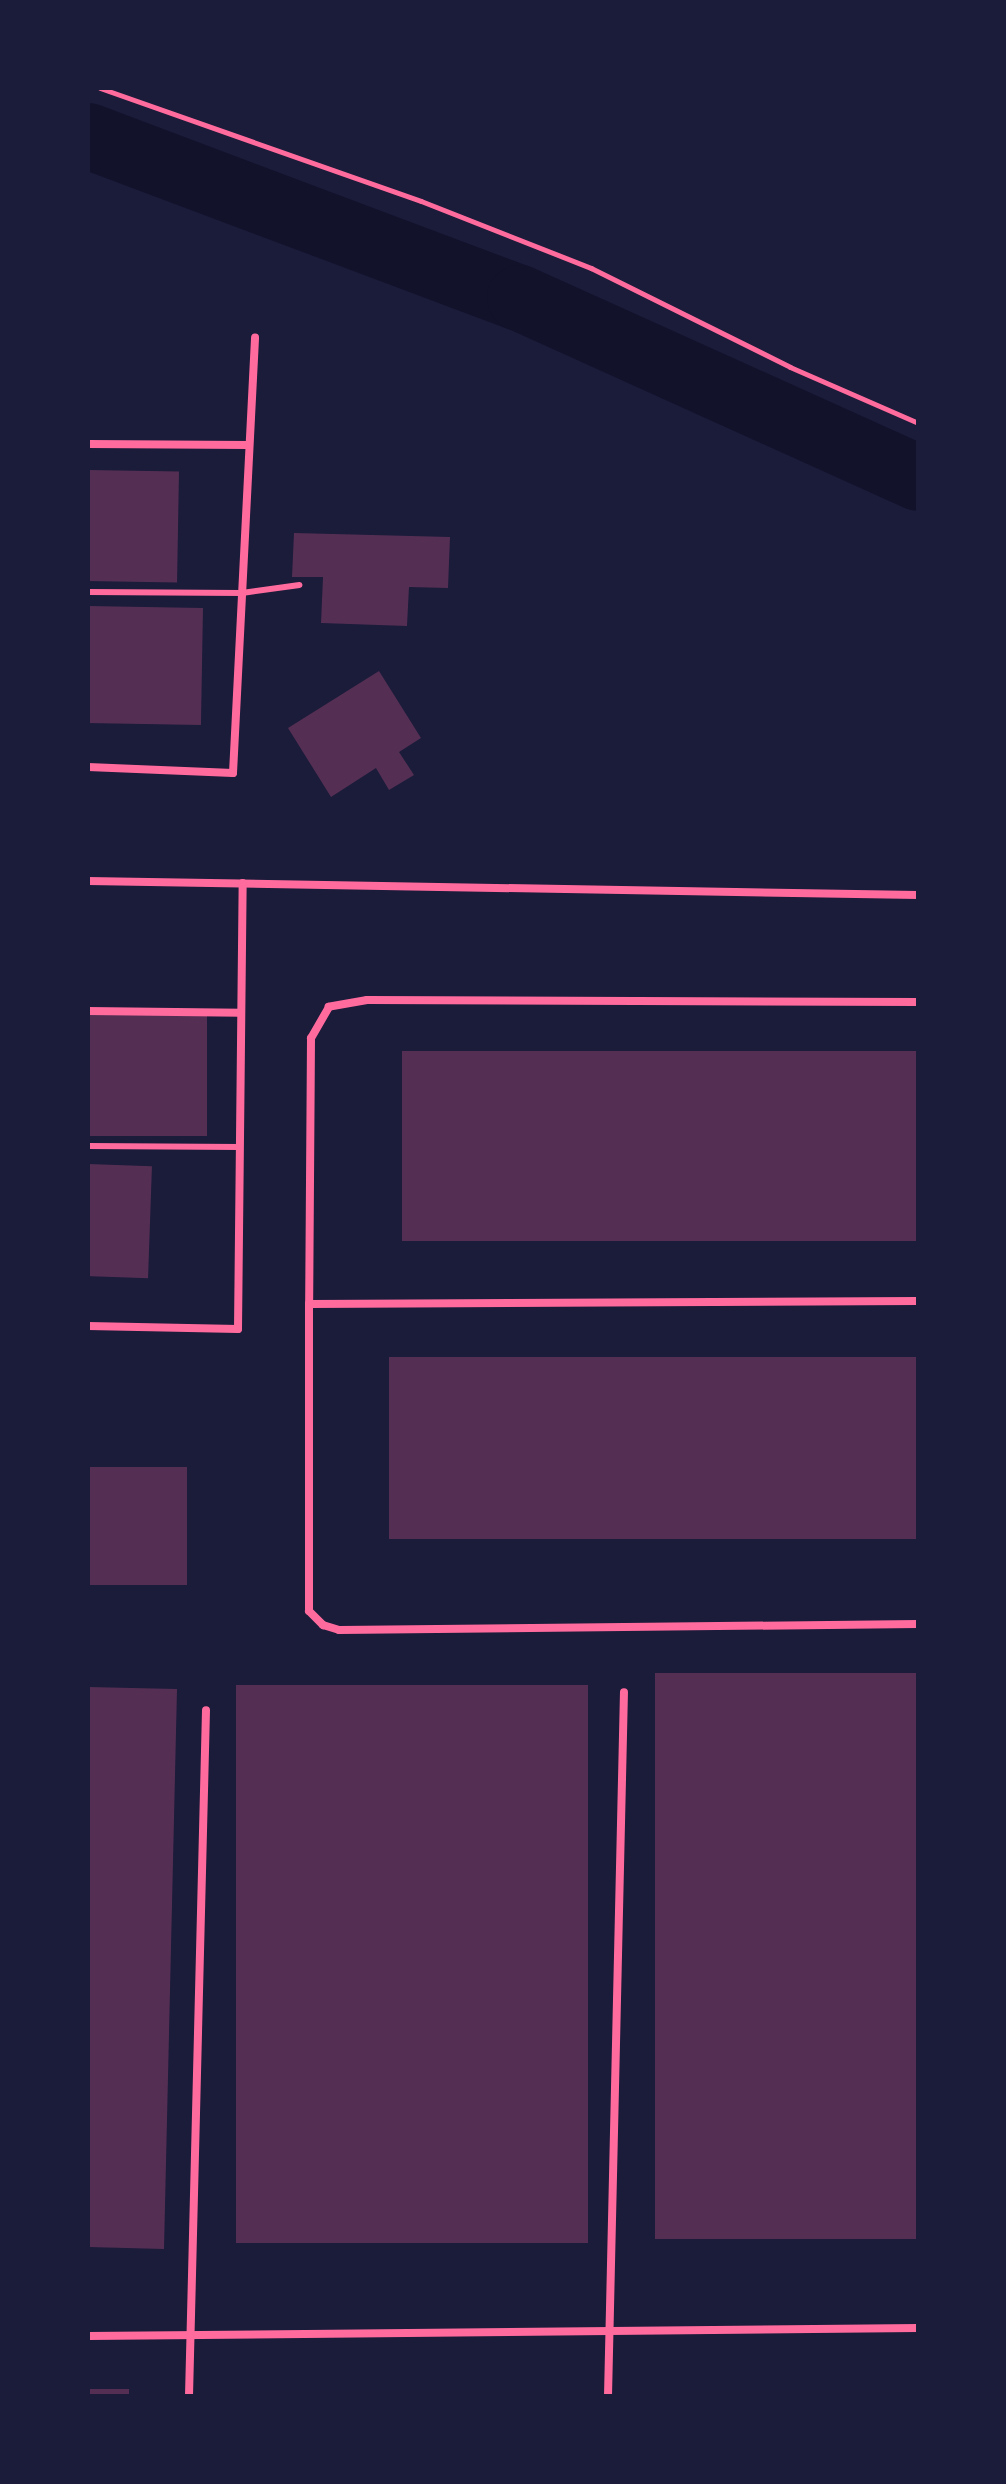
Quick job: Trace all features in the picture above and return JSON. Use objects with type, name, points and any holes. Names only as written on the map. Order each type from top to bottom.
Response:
[{"type":"street","points":[[88,767],[233,773],[255,338]]},
{"type":"street","points":[[88,444],[249,445]]},
{"type":"street","points":[[88,881],[918,895]]},
{"type":"street","points":[[88,1326],[238,1329],[243,883]]},
{"type":"street","points":[[918,1002],[367,1000],[329,1007],[311,1038],[309,1304],[309,1611],[323,1625],[339,1630],[918,1624]]},
{"type":"street","points":[[88,1011],[241,1013]]},
{"type":"street","points":[[309,1304],[918,1301]]},
{"type":"street","points":[[608,2396],[624,1692]]},
{"type":"street","points":[[189,2396],[206,1710]]},
{"type":"street","points":[[88,2336],[918,2328]]},
{"type":"lane","points":[[88,592],[242,593],[299,585]]},
{"type":"lane","points":[[88,1146],[240,1147]]},
{"type":"path","points":[[100,88],[421,201],[591,268],[790,367],[918,423]]},
{"type":"building","points":[[88,470],[179,472],[177,583],[88,581]]},
{"type":"building","points":[[294,533],[450,537],[448,588],[409,587],[407,626],[321,623],[323,577],[292,577]]},
{"type":"building","points":[[88,606],[203,608],[201,725],[88,723]]},
{"type":"building","points":[[379,671],[421,738],[399,752],[414,775],[389,790],[376,768],[331,797],[288,728]]},
{"type":"building","points":[[88,1015],[207,1015],[207,1136],[88,1136]]},
{"type":"building","points":[[402,1051],[918,1051],[918,1241],[402,1241]]},
{"type":"building","points":[[88,1164],[152,1166],[148,1278],[88,1276]]},
{"type":"building","points":[[389,1357],[918,1357],[918,1539],[389,1539]]},
{"type":"building","points":[[88,1467],[187,1467],[187,1585],[88,1585]]},
{"type":"building","points":[[655,1673],[918,1673],[918,2239],[655,2239]]},
{"type":"building","points":[[236,1685],[588,1685],[588,2243],[236,2243]]},
{"type":"building","points":[[88,1687],[177,1689],[164,2249],[88,2247]]},
{"type":"building","points":[[88,2389],[129,2389],[129,2396],[88,2396]]},
{"type":"waterway","points":[[88,136],[520,298],[918,478]]}]
